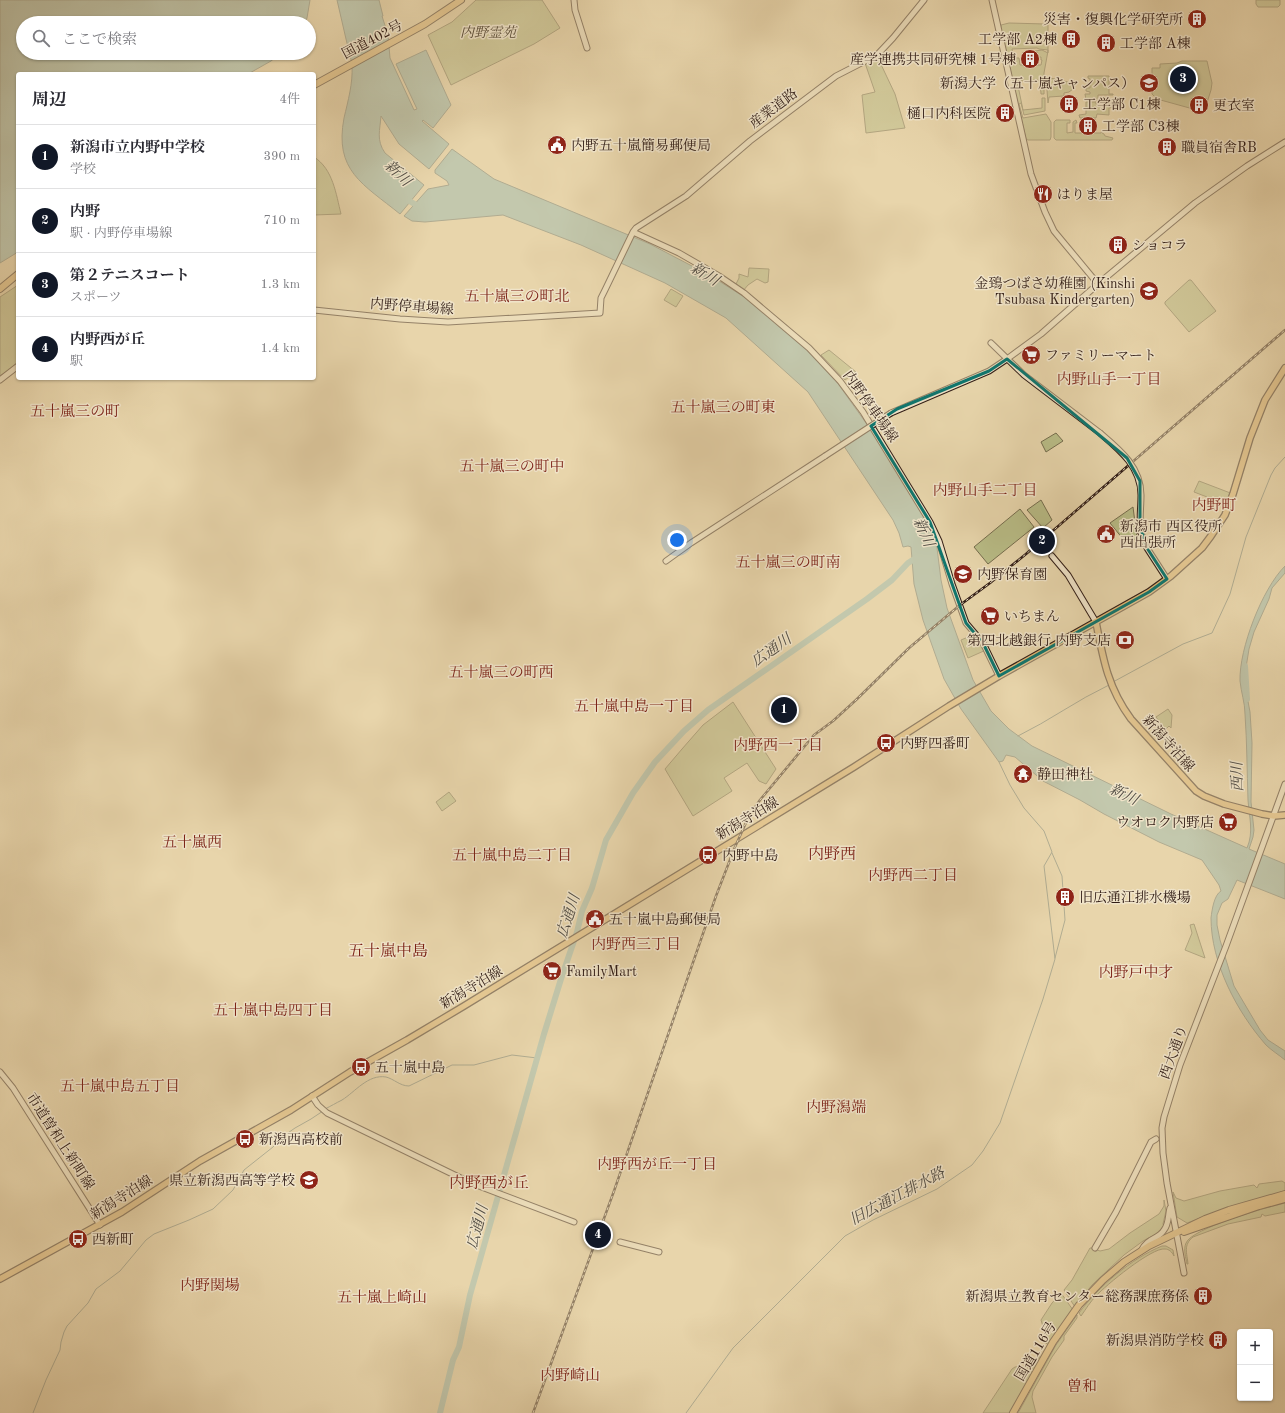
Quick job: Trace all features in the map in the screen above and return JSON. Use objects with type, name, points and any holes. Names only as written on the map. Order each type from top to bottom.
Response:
[{"type":"highway","name":"国道402号","points":[[316,84],[425,24],[461,0]]},
{"type":"highway","points":[[0,289],[16,276]]},
{"type":"highway","points":[[1230,1213],[1285,1194]]},
{"type":"highway","points":[[1230,1213],[1285,1199]]},
{"type":"highway","name":"国道116号","points":[[1013,1413],[1053,1342],[1079,1305],[1103,1280],[1124,1262],[1149,1246],[1230,1213]]},
{"type":"main road","points":[[999,676],[1149,592],[1167,579],[1202,548],[1225,515],[1250,438],[1265,400],[1285,368]]},
{"type":"main road","name":"新潟寺泊線","points":[[1096,622],[1109,678],[1120,704],[1131,719],[1196,791],[1218,802],[1274,816],[1285,815]]},
{"type":"main road","name":"新潟寺泊線","points":[[0,1279],[143,1199],[200,1161],[291,1110],[343,1076],[407,1040],[854,767],[999,676]]},
{"type":"street","points":[[574,0],[575,10],[586,48]]},
{"type":"street","name":"産業道路","points":[[632,233],[636,228],[686,196],[750,141],[836,76],[877,55],[924,0]]},
{"type":"street","points":[[992,0],[1017,114],[1037,194],[1054,231],[1098,284]]},
{"type":"street","points":[[666,562],[691,543],[891,413],[989,371],[1007,360],[1041,334],[1191,206],[1247,166],[1285,142]]},
{"type":"street","name":"内野停車場線","points":[[316,310],[407,320],[448,322],[600,313],[601,298],[632,233],[689,259],[719,276],[744,293],[809,348],[840,381],[863,412],[922,507],[939,541],[966,623],[983,642],[999,676]]},
{"type":"street","points":[[992,343],[1007,360],[1024,375],[1100,433],[1124,455],[1138,474],[1141,495],[1141,532],[1147,548],[1167,579]]},
{"type":"street","points":[[0,380],[16,368]]},
{"type":"street","points":[[1052,556],[1068,575],[1096,622]]},
{"type":"street","points":[[1274,816],[1285,784]]},
{"type":"street","name":"西大通り","points":[[1184,1273],[1171,1206],[1163,1153],[1162,1128],[1164,1117],[1180,1065],[1226,948],[1274,816]]},
{"type":"street","name":"市道曽和上新町線","points":[[0,1072],[13,1088],[100,1224]]},
{"type":"street","points":[[312,1096],[322,1109],[334,1117],[446,1172],[496,1194],[574,1222]]},
{"type":"street","points":[[1095,1248],[1116,1212],[1151,1142],[1156,1139]]},
{"type":"street","points":[[1141,1251],[1148,1241],[1165,1230],[1171,1206]]},
{"type":"street","points":[[620,1242],[659,1252]]},
{"type":"highlighted area","points":[[1007,359],[1127,458],[1140,481],[1140,526],[1147,548],[1167,579],[1149,592],[999,676],[983,643],[966,623],[930,522],[871,426],[897,409],[989,371]]},
{"type":"green space","name":"内野霊苑","points":[[476,0],[542,0],[560,28],[534,44],[451,85],[428,35],[452,22]]},
{"type":"green space","points":[[1256,0],[1280,0],[1280,5],[1278,7],[1258,7]]},
{"type":"green space","points":[[1009,23],[1048,25],[1048,50],[1037,48],[1012,49],[1013,58],[1019,58],[1020,65],[1041,65],[1041,57],[1035,57],[1035,51],[1042,50],[1048,53],[1044,73],[1044,94],[1041,94],[1040,80],[1017,81],[1023,110],[1042,108],[1042,98],[1045,98],[1045,111],[1024,115],[1021,103],[1019,104],[1023,118],[1046,114],[1051,122],[1050,140],[1026,139],[1001,25]]},
{"type":"green space","points":[[877,56],[895,94],[905,128],[866,133],[862,95],[875,92],[865,63]]},
{"type":"green space","points":[[1182,61],[1207,61],[1212,83],[1204,112],[1157,99],[1152,94],[1152,68],[1160,68],[1160,64],[1177,63]]},
{"type":"green space","points":[[1088,76],[1109,76],[1109,94],[1113,95],[1098,95],[1098,99],[1096,99],[1096,101],[1086,100],[1085,94],[1090,94],[1090,92],[1086,91],[1086,88],[1090,88],[1090,79]]},
{"type":"green space","points":[[1046,77],[1068,82],[1073,86],[1073,89],[1064,93],[1064,96],[1049,97],[1048,103]]},
{"type":"green space","points":[[1086,102],[1096,102],[1096,104],[1113,104],[1113,107],[1109,108],[1109,115],[1097,114],[1096,118],[1080,118],[1079,115],[1086,114]]},
{"type":"green space","points":[[1056,120],[1070,120],[1070,123],[1067,123],[1067,133],[1073,132],[1073,122],[1076,120],[1077,123],[1075,123],[1075,133],[1101,133],[1102,130],[1102,133],[1105,136],[1113,138],[1112,140],[1056,140],[1054,138],[1054,122]]},
{"type":"green space","points":[[316,159],[326,168],[330,175],[341,214],[316,215]]},
{"type":"green space","points":[[749,268],[769,269],[768,282],[765,283],[757,279],[748,285],[743,291],[735,286],[739,278],[739,274],[748,277]]},
{"type":"green space","points":[[1189,280],[1191,280],[1216,311],[1189,332],[1165,304],[1165,302]]},
{"type":"green space","points":[[16,286],[16,365],[0,376],[0,297]]},
{"type":"green space","points":[[671,289],[683,296],[676,307],[664,300]]},
{"type":"green space","points":[[829,350],[856,372],[845,380],[821,355]]},
{"type":"green space","points":[[1056,433],[1063,441],[1046,452],[1041,442]]},
{"type":"green space","points":[[1199,481],[1233,494],[1228,505],[1194,492]]},
{"type":"green space","points":[[1041,500],[1052,520],[1043,528],[1027,510]]},
{"type":"green space","points":[[1133,507],[1137,538],[1132,541],[1129,536],[1123,539],[1110,523]]},
{"type":"green space","points":[[1020,509],[1034,527],[988,564],[974,547]]},
{"type":"green space","points":[[975,634],[986,650],[968,658],[961,640]]},
{"type":"green space","points":[[733,702],[776,769],[766,784],[759,781],[747,763],[724,778],[732,791],[693,816],[665,769],[703,725]]},
{"type":"green space","points":[[1168,709],[1172,715],[1171,728],[1169,726],[1165,730],[1156,717]]},
{"type":"green space","points":[[449,792],[456,801],[442,811],[436,802]]},
{"type":"green space","points":[[1194,924],[1205,958],[1185,950],[1192,933],[1190,925]]},
{"type":"green space","points":[[1282,1181],[1285,1183],[1285,1191],[1218,1211],[1187,1223],[1177,1217],[1173,1192],[1176,1198],[1184,1201],[1220,1191],[1254,1185],[1257,1188],[1259,1184]]},
{"type":"green space","points":[[1164,1200],[1166,1211],[1163,1224],[1164,1227],[1158,1233],[1143,1241],[1124,1255],[1092,1285],[1075,1307],[1064,1290],[1072,1280],[1090,1248],[1100,1251],[1109,1249],[1159,1214],[1164,1206]]},
{"type":"green space","points":[[1285,1203],[1285,1212],[1265,1216],[1262,1214],[1261,1217],[1228,1224],[1193,1237],[1187,1246],[1187,1264],[1185,1246],[1191,1237],[1231,1219]]},
{"type":"green space","points":[[1162,1246],[1166,1246],[1173,1250],[1174,1256],[1170,1251],[1165,1249],[1159,1250],[1140,1260],[1101,1291],[1081,1316],[1079,1313],[1087,1303],[1116,1274],[1139,1258]]},
{"type":"green space","points":[[1061,1293],[1073,1310],[1049,1345],[1044,1342],[1047,1335],[1041,1320],[1052,1303]]},
{"type":"green space","points":[[1077,1315],[1077,1318],[1064,1336],[1064,1340],[1052,1357],[1033,1391],[1032,1397],[1036,1413],[1018,1413],[1056,1345]]},
{"type":"green space","points":[[1037,1356],[1042,1358],[1012,1413],[983,1413],[1012,1369],[1015,1367],[1028,1366],[1026,1372],[1031,1367]]},
{"type":"water","points":[[0,0],[310,0],[307,16],[16,16],[16,60],[272,60],[252,72],[16,72],[16,253],[0,263]]},
{"type":"water","points":[[337,0],[379,0],[388,35],[390,58],[414,110],[417,109],[396,64],[426,50],[451,105],[433,128],[423,120],[422,121],[449,144],[429,169],[399,144],[381,116],[379,130],[380,144],[385,153],[424,185],[400,214],[374,194],[354,175],[343,151],[342,136],[351,85],[352,66]]},
{"type":"water","points":[[452,149],[494,179],[650,244],[711,276],[749,300],[821,360],[876,437],[928,523],[937,548],[941,580],[947,608],[973,680],[991,711],[1009,729],[1032,746],[1171,814],[1247,848],[1250,836],[1250,824],[1247,746],[1245,710],[1240,681],[1243,653],[1260,604],[1276,576],[1285,566],[1285,573],[1272,588],[1269,599],[1254,632],[1249,649],[1244,680],[1250,712],[1252,743],[1251,802],[1254,830],[1249,849],[1285,864],[1285,899],[1237,880],[1228,899],[1222,903],[1217,915],[1217,925],[1234,986],[1260,1030],[1268,1040],[1285,1051],[1285,1060],[1270,1049],[1255,1032],[1245,1018],[1228,986],[1221,969],[1212,935],[1211,918],[1213,907],[1215,899],[1221,891],[1219,885],[1202,860],[1159,842],[1043,781],[1015,757],[1006,755],[1003,761],[999,762],[961,709],[944,679],[923,620],[914,584],[911,547],[903,547],[893,520],[808,392],[726,318],[665,283],[581,245],[503,215],[425,222],[412,221],[404,216],[428,189],[449,185],[447,181],[435,173],[435,170]]},
{"type":"waterway","name":"新川","points":[[403,197],[421,208]]},
{"type":"waterway","points":[[1113,682],[1183,644],[1212,633],[1230,594],[1246,537],[1271,475],[1285,457]]},
{"type":"waterway","name":"広通川","points":[[440,1413],[453,1360],[459,1347],[470,1295],[544,1034],[577,932],[582,911],[592,888],[606,840],[633,793],[655,762],[684,731],[708,710],[867,599],[892,580],[908,563],[919,556]]},
{"type":"waterway","name":"西川","points":[[1245,666],[1247,699]]},
{"type":"waterway","points":[[1018,736],[1109,685]]},
{"type":"waterway","name":"旧広通江排水路","points":[[686,1413],[733,1348],[845,1236],[873,1220],[937,1189],[972,1165],[983,1151],[1000,1123],[1043,999],[1055,959],[1044,866],[1052,852],[1044,831],[1024,808],[1010,785],[999,762]]},
{"type":"waterway","name":"旧広通江排水路","points":[[1052,853],[1062,876],[1065,920],[1055,958]]},
{"type":"waterway","points":[[325,1109],[347,1097],[362,1084],[373,1078],[386,1077],[403,1085],[409,1086],[452,1065],[474,1065],[512,1055],[537,1058]]},
{"type":"waterway","points":[[33,1413],[60,1350],[61,1342],[67,1326],[88,1303],[96,1289],[120,1271],[146,1240],[154,1234],[213,1209],[233,1190],[244,1170],[273,1147],[282,1137],[323,1111]]},
{"type":"railway","points":[[533,1413],[614,1191],[716,896],[749,816],[760,800],[814,735],[833,721],[856,700],[909,648],[960,605],[1026,554],[1285,330]]},
{"type":"place","name":"災害・復興化学研究所","points":[[1197,19]]},
{"type":"place","name":"工学部 A2棟","points":[[1071,39]]},
{"type":"place","name":"工学部 A棟","points":[[1106,43]]},
{"type":"place","name":"産学連携共同研究棟 1号棟","points":[[1030,59]]},
{"type":"place","name":"第２テニスコート","points":[[1183,79]]},
{"type":"place","name":"新潟大学（五十嵐キャンパス）","points":[[1149,83]]},
{"type":"place","name":"工学部 C1棟","points":[[1069,104]]},
{"type":"place","name":"更衣室","points":[[1199,105]]},
{"type":"place","name":"樋口内科医院","points":[[1005,113]]},
{"type":"place","name":"工学部 C3棟","points":[[1088,126]]},
{"type":"place","name":"内野五十嵐簡易郵便局","points":[[557,145]]},
{"type":"place","name":"職員宿舎RB","points":[[1167,147]]},
{"type":"place","name":"はりま屋","points":[[1043,194]]},
{"type":"place","name":"ショコラ","points":[[1118,245]]},
{"type":"place","name":"金鵄つばさ幼稚園 (Kinshi Tsubasa Kindergarten)","points":[[1149,291]]},
{"type":"place","name":"ファミリーマート","points":[[1031,355]]},
{"type":"place","name":"新潟市 西区役所 西出張所","points":[[1106,534]]},
{"type":"place","name":"内野","points":[[1042,541]]},
{"type":"place","name":"内野保育園","points":[[963,574]]},
{"type":"place","name":"いちまん","points":[[990,616]]},
{"type":"place","name":"第四北越銀行 内野支店","points":[[1125,640]]},
{"type":"place","name":"新潟市立内野中学校","points":[[784,710]]},
{"type":"place","name":"内野四番町","points":[[886,743]]},
{"type":"place","name":"静田神社","points":[[1023,774]]},
{"type":"place","name":"ウオロク内野店","points":[[1228,822]]},
{"type":"place","name":"内野中島","points":[[708,855]]},
{"type":"place","name":"旧広通江排水機場","points":[[1065,897]]},
{"type":"place","name":"五十嵐中島郵便局","points":[[595,919]]},
{"type":"place","name":"FamilyMart","points":[[552,971]]},
{"type":"place","name":"五十嵐中島","points":[[361,1067]]},
{"type":"place","name":"新潟西高校前","points":[[245,1139]]},
{"type":"place","name":"県立新潟西高等学校","points":[[309,1180]]},
{"type":"place","name":"内野西が丘","points":[[598,1235]]},
{"type":"place","name":"西新町","points":[[78,1239]]},
{"type":"place","name":"新潟県立教育センター総務課庶務係","points":[[1203,1296]]},
{"type":"place","name":"新潟県消防学校","points":[[1218,1340]]},
{"type":"district","name":"五十嵐三の町北","points":[[517,296]]},
{"type":"district","name":"内野山手一丁目","points":[[1109,379]]},
{"type":"district","name":"五十嵐三の町東","points":[[723,407]]},
{"type":"district","name":"五十嵐三の町","points":[[75,411]]},
{"type":"district","name":"五十嵐三の町中","points":[[512,466]]},
{"type":"district","name":"内野山手二丁目","points":[[985,490]]},
{"type":"district","name":"内野町","points":[[1214,505]]},
{"type":"district","name":"五十嵐三の町南","points":[[788,562]]},
{"type":"district","name":"五十嵐三の町西","points":[[501,672]]},
{"type":"district","name":"五十嵐中島一丁目","points":[[634,706]]},
{"type":"district","name":"内野西一丁目","points":[[778,745]]},
{"type":"district","name":"五十嵐西","points":[[192,842]]},
{"type":"district","name":"内野西","points":[[832,853]]},
{"type":"district","name":"五十嵐中島二丁目","points":[[512,855]]},
{"type":"district","name":"内野西二丁目","points":[[913,875]]},
{"type":"district","name":"内野西三丁目","points":[[636,944]]},
{"type":"district","name":"五十嵐中島","points":[[388,950]]},
{"type":"district","name":"内野戸中才","points":[[1136,972]]},
{"type":"district","name":"五十嵐中島四丁目","points":[[273,1010]]},
{"type":"district","name":"五十嵐中島五丁目","points":[[120,1086]]},
{"type":"district","name":"内野潟端","points":[[836,1107]]},
{"type":"district","name":"内野西が丘一丁目","points":[[657,1164]]},
{"type":"district","name":"内野西が丘","points":[[489,1182]]},
{"type":"district","name":"内野関場","points":[[210,1285]]},
{"type":"district","name":"五十嵐上崎山","points":[[382,1297]]},
{"type":"district","name":"内野崎山","points":[[570,1375]]},
{"type":"district","name":"曽和","points":[[1082,1386]]}]
